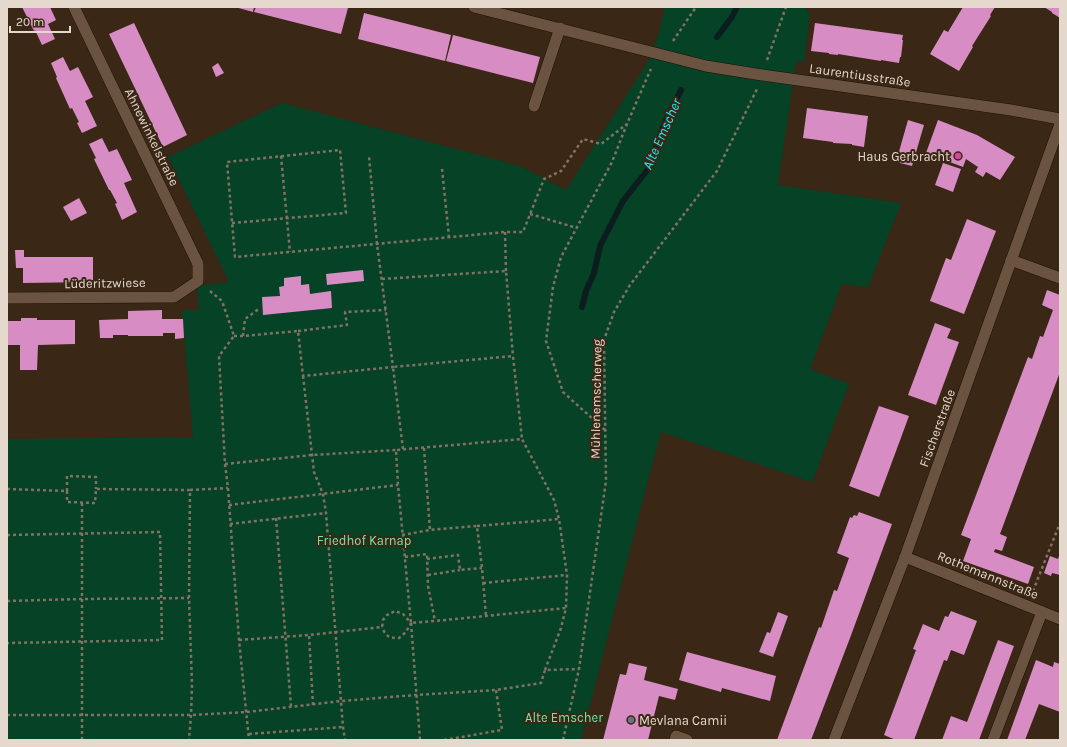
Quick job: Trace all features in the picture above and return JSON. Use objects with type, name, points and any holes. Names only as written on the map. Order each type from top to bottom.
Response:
[{"type":"street","name":"Ahnewinkelstraße","points":[[74,7],[198,264],[198,282]]},
{"type":"street","name":"Laurentiusstraße","points":[[474,7],[706,66],[1060,118]]},
{"type":"street","points":[[534,106],[560,28]]},
{"type":"street","name":"Fischerstraße","points":[[834,740],[905,557],[1060,124]]},
{"type":"street","points":[[1012,260],[1060,278]]},
{"type":"street","name":"Lüderitzwiese","points":[[7,298],[174,297],[198,282]]},
{"type":"street","name":"Rothemannstraße","points":[[905,557],[1060,620]]},
{"type":"street","points":[[993,740],[1042,612]]},
{"type":"street","points":[[675,740],[676,736],[687,740]]},
{"type":"path","points":[[605,430],[563,392],[546,341],[553,287],[561,257],[612,162],[650,71],[660,55],[675,39],[696,7]]},
{"type":"path","name":"Mühlenemscherweg","points":[[563,740],[579,668],[606,481],[604,340],[614,312],[630,285],[717,171],[754,95],[786,7]]},
{"type":"path","points":[[232,223],[346,213],[340,150],[227,162],[232,223],[235,257],[505,232],[523,232],[544,179],[561,171],[583,139],[601,144],[627,124]]},
{"type":"path","points":[[281,156],[290,252]]},
{"type":"path","points":[[369,156],[377,244],[403,449]]},
{"type":"path","points":[[442,169],[449,237]]},
{"type":"path","points":[[530,214],[577,228]]},
{"type":"path","points":[[7,715],[82,714],[191,716],[247,712],[341,701],[496,690],[541,683],[544,670],[561,628],[566,608],[567,575],[559,519],[554,500],[522,439],[506,271],[505,232]]},
{"type":"path","points":[[382,279],[506,271]]},
{"type":"path","points":[[198,282],[222,301],[234,336]]},
{"type":"path","points":[[244,336],[245,319],[260,308]]},
{"type":"path","points":[[234,336],[298,331],[347,325],[346,312],[386,310]]},
{"type":"path","points":[[298,331],[314,472],[323,494],[326,513],[345,740]]},
{"type":"path","points":[[234,336],[219,356],[225,464],[239,640],[249,740]]},
{"type":"path","points":[[303,376],[513,356]]},
{"type":"path","points":[[225,464],[312,455],[424,448],[522,439]]},
{"type":"path","points":[[424,448],[430,530]]},
{"type":"path","points":[[396,450],[420,740]]},
{"type":"path","points":[[67,476],[96,476],[96,503],[67,502],[67,491],[67,476]]},
{"type":"path","points":[[229,505],[398,486]]},
{"type":"path","points":[[96,489],[190,490],[228,488]]},
{"type":"path","points":[[7,489],[67,491]]},
{"type":"path","points":[[189,740],[192,684],[189,598],[190,490]]},
{"type":"path","points":[[82,503],[82,740]]},
{"type":"path","points":[[230,524],[326,513]]},
{"type":"path","points":[[276,518],[284,636],[291,706]]},
{"type":"path","points":[[402,535],[430,530],[559,519]]},
{"type":"path","points":[[1027,606],[1060,523]]},
{"type":"path","points":[[477,526],[486,616]]},
{"type":"path","points":[[7,535],[160,532],[162,640],[7,643]]},
{"type":"path","points":[[404,557],[427,554],[428,586],[435,621]]},
{"type":"path","points":[[427,559],[458,555],[460,570]]},
{"type":"path","points":[[428,575],[482,568]]},
{"type":"path","points":[[483,583],[567,575]]},
{"type":"path","points":[[7,601],[189,598]]},
{"type":"path","points":[[411,623],[566,608]]},
{"type":"path","points":[[395,612],[403,614],[411,623],[406,632],[399,638],[391,638],[384,634],[382,627],[382,620],[395,612]]},
{"type":"path","points":[[239,640],[309,635],[382,627]]},
{"type":"path","points":[[309,635],[313,704]]},
{"type":"path","points":[[544,670],[579,668]]},
{"type":"path","points":[[444,740],[502,730],[496,690]]},
{"type":"path","points":[[249,734],[343,727]]},
{"type":"green space","name":"Friedhof Karnap","points":[[665,7],[807,7],[806,11],[810,13],[804,62],[796,61],[778,185],[901,203],[868,287],[842,284],[810,369],[849,384],[812,482],[661,432],[581,740],[7,740],[7,439],[193,437],[182,310],[199,310],[197,286],[229,282],[168,157],[282,103],[520,166],[566,190],[647,63],[658,36]]},
{"type":"building","points":[[22,7],[50,7],[56,20],[48,24],[55,39],[42,45]]},
{"type":"building","points":[[235,7],[254,7],[253,12]]},
{"type":"building","points":[[256,7],[348,8],[341,34],[254,12]]},
{"type":"building","points":[[963,7],[995,7],[959,71],[930,54],[944,30],[948,32]]},
{"type":"building","points":[[1044,7],[1060,7],[1060,18],[1052,12]]},
{"type":"building","points":[[364,13],[451,35],[445,61],[358,39]]},
{"type":"building","points":[[134,23],[187,135],[163,147],[109,34]]},
{"type":"building","points":[[815,23],[903,35],[899,63],[811,51]]},
{"type":"building","points":[[453,35],[540,57],[533,83],[446,61]]},
{"type":"building","points":[[63,57],[70,71],[78,67],[93,97],[85,101],[97,126],[82,133],[77,123],[79,122],[72,108],[70,109],[51,63]]},
{"type":"building","points":[[218,63],[224,73],[216,77],[212,67]]},
{"type":"building","points":[[807,108],[868,116],[864,147],[852,144],[833,143],[803,138]]},
{"type":"building","points":[[908,120],[924,125],[912,166],[896,162]]},
{"type":"building","points":[[938,120],[977,135],[1015,157],[1000,180],[986,172],[983,177],[975,172],[978,167],[966,159],[963,167],[926,153]]},
{"type":"building","points":[[102,138],[109,152],[117,149],[132,180],[124,183],[137,212],[122,220],[115,204],[117,203],[94,159],[96,158],[89,144]]},
{"type":"building","points":[[943,163],[961,169],[953,192],[935,185]]},
{"type":"building","points":[[79,198],[87,213],[71,221],[63,207]]},
{"type":"building","points":[[967,219],[996,231],[964,314],[930,301],[946,258],[951,260]]},
{"type":"building","points":[[15,250],[24,250],[24,257],[93,257],[93,282],[23,283],[23,268],[16,268]]},
{"type":"building","points":[[363,270],[364,281],[327,285],[326,274]]},
{"type":"building","points":[[301,276],[301,285],[309,284],[310,294],[331,291],[332,308],[263,315],[262,297],[280,296],[279,287],[284,286],[284,278]]},
{"type":"building","points":[[1047,290],[1060,295],[1060,372],[1000,534],[1007,537],[1002,551],[995,549],[994,552],[1034,567],[1028,584],[963,561],[971,539],[961,535],[1028,357],[1032,359],[1040,336],[1043,337],[1053,310],[1042,305]]},
{"type":"building","points":[[162,310],[162,319],[183,319],[184,338],[175,339],[175,333],[163,333],[163,336],[113,335],[113,338],[100,338],[99,320],[128,319],[128,311]]},
{"type":"building","points":[[21,318],[37,318],[37,320],[75,320],[75,344],[38,345],[37,370],[20,370],[20,345],[7,345],[7,321],[21,321]]},
{"type":"building","points":[[935,323],[951,329],[947,338],[959,342],[936,405],[908,395]]},
{"type":"building","points":[[879,406],[909,416],[879,497],[849,486]]},
{"type":"building","points":[[859,512],[892,524],[811,740],[777,740],[819,627],[821,628],[834,590],[837,591],[849,558],[837,553],[850,517],[852,518],[854,515],[857,516]]},
{"type":"building","points":[[1060,553],[1060,575],[1052,573],[1051,576],[1044,573],[1050,556],[1058,559]]},
{"type":"building","points":[[951,611],[977,621],[964,655],[951,650],[947,661],[944,660],[914,740],[896,740],[884,735],[916,650],[913,649],[923,624],[939,631],[945,616],[948,617]]},
{"type":"building","points":[[778,612],[788,616],[773,657],[759,652],[767,632],[770,633]]},
{"type":"building","points":[[998,640],[1014,646],[979,740],[942,740],[951,716],[967,722]]},
{"type":"building","points":[[687,652],[776,676],[770,701],[722,688],[721,692],[679,680]]},
{"type":"building","points":[[1036,660],[1053,667],[1054,662],[1060,664],[1060,712],[1039,704],[1025,740],[1007,740]]},
{"type":"building","name":"Mevlana Camii","points":[[629,663],[647,667],[644,680],[678,689],[675,700],[659,696],[648,740],[603,740],[620,674],[626,675]]},
{"type":"waterway","name":"Alte Emscher","points":[[717,37],[732,17],[737,7]]},
{"type":"waterway","name":"Alte Emscher","points":[[582,307],[586,291],[594,273],[600,246],[623,201],[649,168],[663,127],[681,90]]},
{"type":"place","name":"Haus Gerbracht","points":[[958,156]]},
{"type":"place","name":"Mevlana Camii","points":[[631,720]]}]
